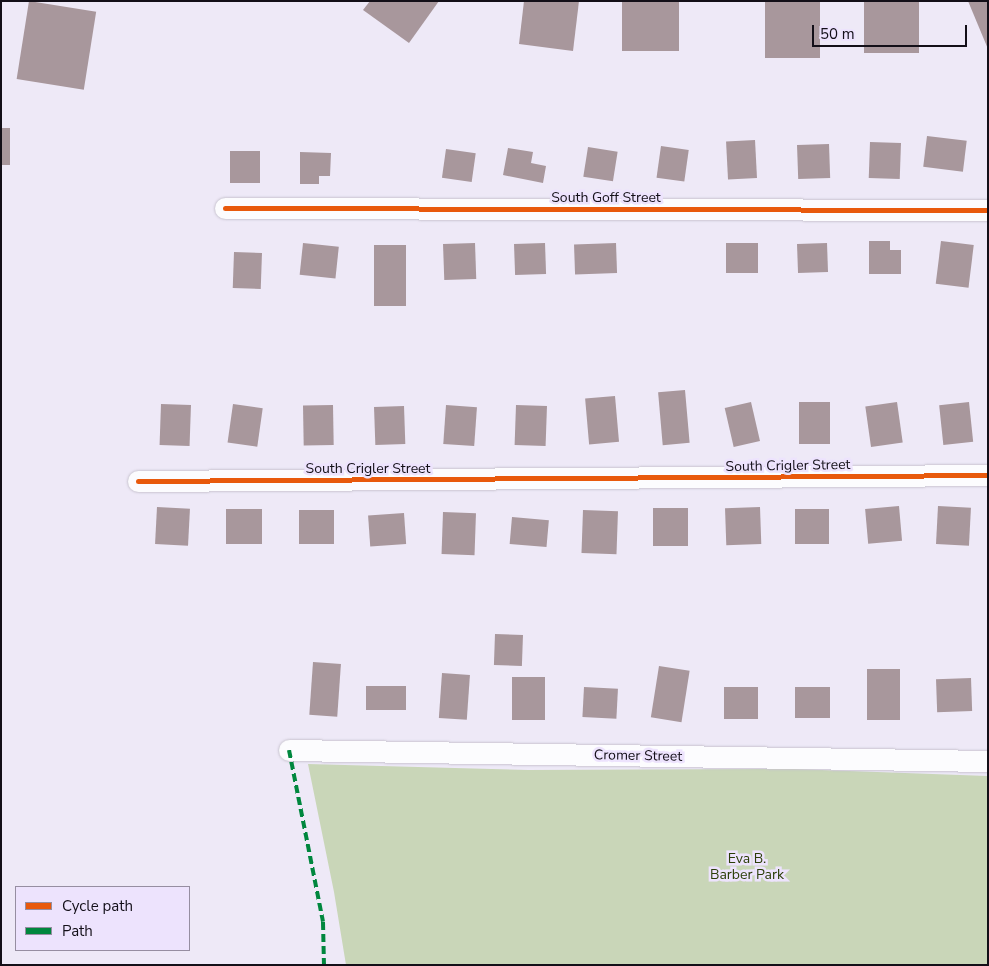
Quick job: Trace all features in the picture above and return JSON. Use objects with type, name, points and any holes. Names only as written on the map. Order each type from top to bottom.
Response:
[{"type":"street","name":"South Goff Street","points":[[225,208],[988,210]]},
{"type":"street","name":"South Crigler Street","points":[[138,481],[988,475]]},
{"type":"street","name":"Cromer Street","points":[[289,750],[988,761]]},
{"type":"green space","name":"Eva B. Barber Park","points":[[308,764],[528,770],[794,769],[988,776],[988,965],[346,965],[334,892]]},
{"type":"building","points":[[29,1],[96,12],[84,90],[17,79]]},
{"type":"building","points":[[370,1],[439,1],[409,43],[363,10]]},
{"type":"building","points":[[524,1],[579,1],[573,51],[519,44]]},
{"type":"building","points":[[622,1],[679,1],[679,51],[622,51]]},
{"type":"building","points":[[765,1],[820,1],[820,58],[765,58]]},
{"type":"building","points":[[864,1],[919,1],[919,53],[864,53]]},
{"type":"building","points":[[968,1],[988,1],[988,49]]},
{"type":"building","points":[[1,128],[10,128],[10,165],[1,165]]},
{"type":"building","points":[[927,136],[967,141],[963,172],[923,167]]},
{"type":"building","points":[[755,140],[757,178],[728,179],[726,142]]},
{"type":"building","points":[[870,142],[901,143],[900,179],[869,178]]},
{"type":"building","points":[[829,144],[830,178],[798,179],[797,145]]},
{"type":"building","points":[[661,146],[689,150],[684,182],[657,178]]},
{"type":"building","points":[[588,147],[618,152],[613,181],[583,177]]},
{"type":"building","points":[[508,148],[533,152],[531,163],[546,166],[543,183],[503,175]]},
{"type":"building","points":[[446,149],[476,153],[472,182],[442,178]]},
{"type":"building","points":[[230,151],[260,151],[260,183],[230,183]]},
{"type":"building","points":[[300,152],[331,153],[330,176],[319,176],[319,184],[300,184]]},
{"type":"building","points":[[869,241],[890,241],[890,250],[901,250],[901,274],[869,274]]},
{"type":"building","points":[[941,241],[974,245],[969,288],[936,284]]},
{"type":"building","points":[[303,243],[339,247],[335,279],[300,275]]},
{"type":"building","points":[[475,243],[476,279],[444,280],[443,244]]},
{"type":"building","points":[[545,243],[546,274],[515,275],[514,244]]},
{"type":"building","points":[[616,243],[617,273],[575,274],[574,244]]},
{"type":"building","points":[[726,243],[758,243],[758,273],[726,273]]},
{"type":"building","points":[[827,243],[828,272],[798,273],[797,244]]},
{"type":"building","points":[[374,245],[406,245],[406,306],[374,306]]},
{"type":"building","points":[[234,252],[262,253],[261,289],[233,288]]},
{"type":"building","points":[[685,390],[690,443],[663,445],[658,392]]},
{"type":"building","points":[[615,396],[619,442],[589,444],[585,399]]},
{"type":"building","points":[[751,402],[760,441],[734,447],[725,408]]},
{"type":"building","points":[[799,402],[830,402],[830,444],[799,444]]},
{"type":"building","points":[[897,402],[903,443],[871,447],[865,406]]},
{"type":"building","points":[[969,402],[973,442],[943,445],[939,405]]},
{"type":"building","points":[[161,404],[191,405],[190,446],[160,445]]},
{"type":"building","points":[[233,404],[263,408],[257,447],[228,443]]},
{"type":"building","points":[[333,405],[334,445],[304,446],[303,406]]},
{"type":"building","points":[[446,405],[477,407],[474,446],[443,444]]},
{"type":"building","points":[[516,405],[547,406],[546,446],[515,445]]},
{"type":"building","points":[[404,406],[405,444],[375,445],[374,407]]},
{"type":"building","points":[[899,506],[902,541],[868,544],[865,509]]},
{"type":"building","points":[[938,506],[971,508],[969,546],[936,544]]},
{"type":"building","points":[[157,507],[190,509],[188,546],[155,544]]},
{"type":"building","points":[[760,507],[761,544],[726,545],[725,508]]},
{"type":"building","points":[[653,508],[688,508],[688,546],[653,546]]},
{"type":"building","points":[[226,509],[262,509],[262,544],[226,544]]},
{"type":"building","points":[[795,509],[829,509],[829,544],[795,544]]},
{"type":"building","points":[[299,510],[334,510],[334,544],[299,544]]},
{"type":"building","points":[[583,510],[618,511],[616,554],[581,553]]},
{"type":"building","points":[[443,512],[476,513],[475,555],[442,554]]},
{"type":"building","points":[[404,513],[406,544],[370,546],[368,516]]},
{"type":"building","points":[[512,517],[549,520],[547,547],[510,544]]},
{"type":"building","points":[[495,634],[523,635],[522,666],[494,665]]},
{"type":"building","points":[[313,662],[341,664],[337,717],[309,715]]},
{"type":"building","points":[[659,666],[690,671],[681,722],[651,717]]},
{"type":"building","points":[[867,669],[900,669],[900,720],[867,720]]},
{"type":"building","points":[[442,673],[470,675],[467,720],[439,718]]},
{"type":"building","points":[[512,677],[545,677],[545,720],[512,720]]},
{"type":"building","points":[[971,678],[972,711],[937,712],[936,679]]},
{"type":"building","points":[[366,686],[406,686],[406,710],[366,710]]},
{"type":"building","points":[[584,687],[618,689],[616,719],[582,717]]},
{"type":"building","points":[[724,687],[758,687],[758,719],[724,719]]},
{"type":"building","points":[[795,687],[830,687],[830,718],[795,718]]},
{"type":"marked path","points":[[289,750],[323,922],[324,965]]},
{"type":"cycle path","points":[[225,208],[988,210]]},
{"type":"cycle path","points":[[138,481],[988,475]]}]
